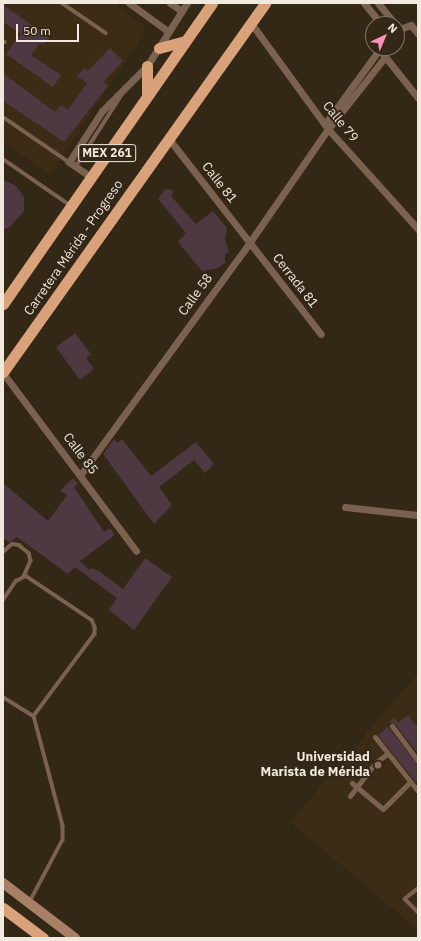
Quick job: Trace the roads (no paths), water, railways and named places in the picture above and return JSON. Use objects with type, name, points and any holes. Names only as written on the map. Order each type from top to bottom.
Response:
[{"type":"highway","name":"Carretera Mérida - Progreso","points":[[3,303],[212,3]]},
{"type":"highway","name":"Carretera Mérida - Progreso","points":[[3,373],[265,3]]},
{"type":"highway","points":[[159,48],[185,41]]},
{"type":"highway","points":[[147,66],[147,96]]},
{"type":"highway","points":[[3,908],[43,938]]},
{"type":"main road","points":[[3,882],[75,938]]},
{"type":"street","points":[[129,3],[169,32]]},
{"type":"street","points":[[170,3],[182,11]]},
{"type":"street","points":[[91,177],[72,164],[102,112],[147,66],[187,3]]},
{"type":"street","points":[[364,3],[375,16]]},
{"type":"street","points":[[378,3],[388,16]]},
{"type":"street","name":"Calle 79","points":[[251,23],[326,126],[418,229]]},
{"type":"street","points":[[405,26],[411,25],[418,34]]},
{"type":"street","points":[[326,126],[375,56]]},
{"type":"street","points":[[326,126],[385,57],[418,98]]},
{"type":"street","name":"Calle 58","points":[[81,474],[250,242],[326,126]]},
{"type":"street","name":"Calle 81","points":[[169,139],[250,242]]},
{"type":"street","name":"Cerrada 81","points":[[250,242],[321,334]]},
{"type":"street","name":"Calle 85","points":[[3,373],[81,474],[136,551]]},
{"type":"street","points":[[345,507],[418,515]]},
{"type":"street","points":[[392,726],[418,761]]},
{"type":"street","points":[[375,737],[387,754],[418,791]]},
{"type":"street","points":[[350,796],[376,762],[387,754]]},
{"type":"street","points":[[352,783],[383,809],[410,782]]},
{"type":"lane","points":[[62,3],[106,33]]},
{"type":"lane","points":[[3,117],[72,164]]},
{"type":"lane","points":[[3,159],[71,206]]},
{"type":"lane","points":[[3,552],[12,544],[19,544],[29,553],[31,561],[24,576],[16,581],[3,600]]},
{"type":"lane","points":[[24,576],[92,620],[95,626],[95,634],[34,716]]},
{"type":"lane","points":[[3,697],[34,716],[63,826],[63,840],[29,903]]},
{"type":"lane","points":[[418,889],[405,899],[418,912]]},
{"type":"place","name":"Universidad Marista de Mérida","points":[[378,765]]}]
